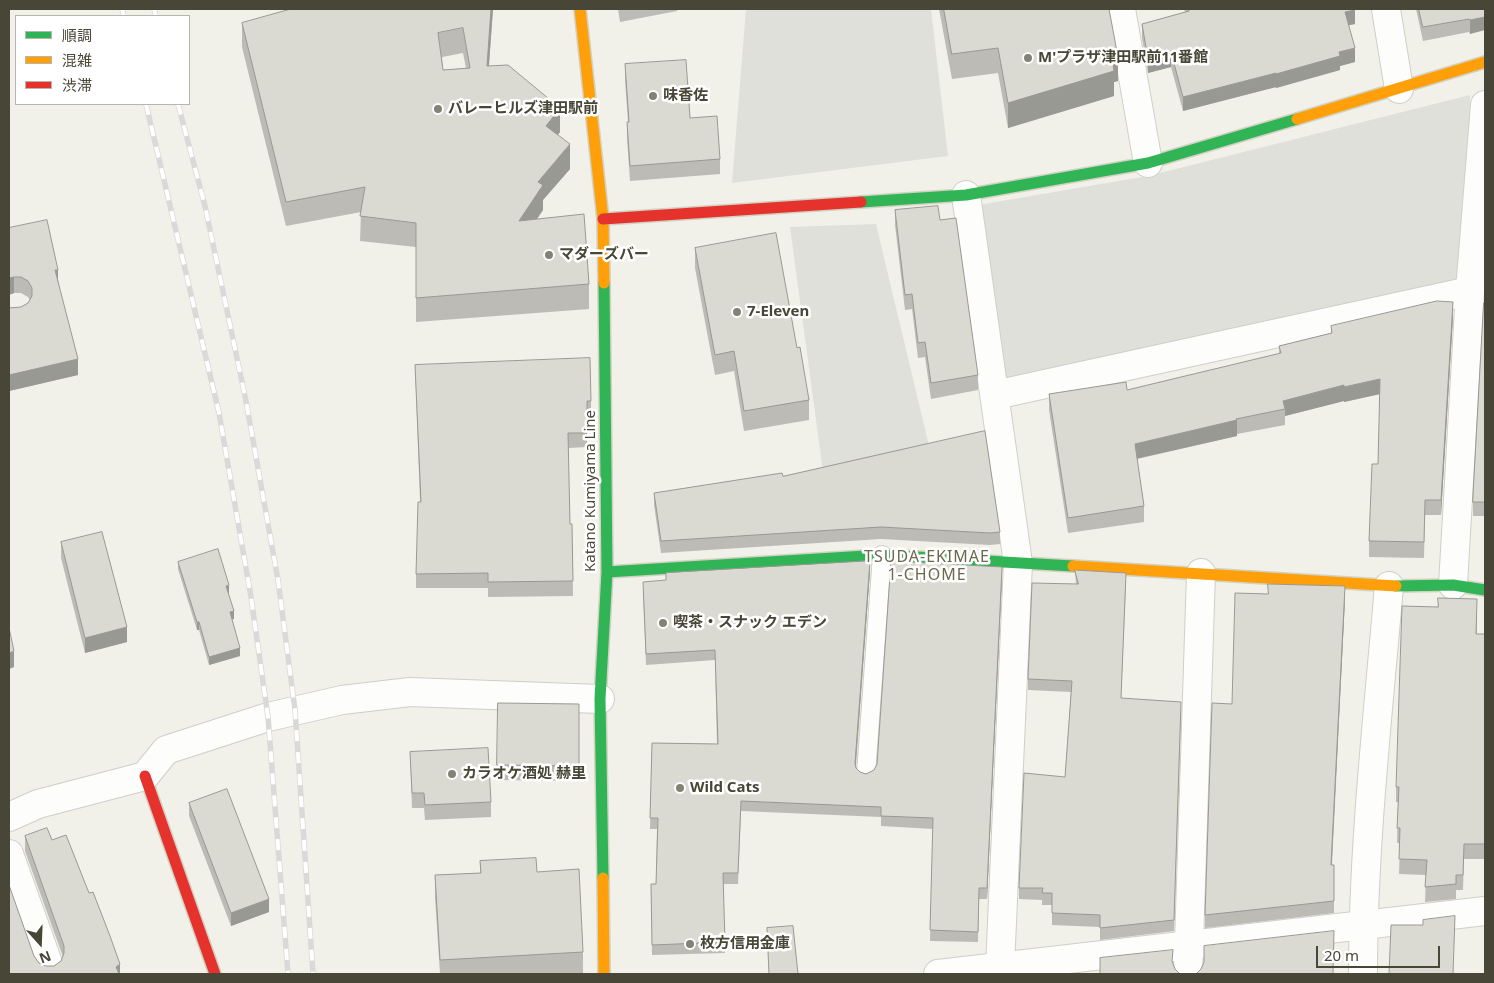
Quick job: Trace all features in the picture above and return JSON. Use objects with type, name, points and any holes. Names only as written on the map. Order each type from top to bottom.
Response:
[{"type":"street","name":"Katano Kumiyama Line","points":[[580,9],[603,219],[607,572],[600,698],[604,974]]},
{"type":"street","points":[[1121,9],[1148,163]]},
{"type":"street","points":[[1386,9],[1399,89]]},
{"type":"street","points":[[603,219],[966,195],[1148,163],[1485,62]]},
{"type":"street","points":[[1453,585],[1470,291],[1485,105]]},
{"type":"street","points":[[966,195],[1018,563],[1000,967]]},
{"type":"street","points":[[995,395],[1470,291]]},
{"type":"street","points":[[607,572],[882,555],[1202,573],[1389,586],[1453,585],[1485,590]]},
{"type":"street","points":[[1188,974],[1202,573]]},
{"type":"street","points":[[1363,974],[1363,926],[1389,586]]},
{"type":"street","points":[[9,817],[38,804],[144,776],[166,750],[268,717],[342,700],[410,692],[600,698]]},
{"type":"street","points":[[144,776],[215,974]]},
{"type":"street","points":[[9,854],[49,966]]},
{"type":"street","points":[[938,974],[1485,911]]},
{"type":"lane","points":[[866,774],[882,555]]},
{"type":"shaded area","points":[[746,9],[931,9],[948,156],[732,183]]},
{"type":"shaded area","points":[[1470,95],[1468,277],[1004,381],[978,205],[1148,176]]},
{"type":"shaded area","points":[[876,224],[931,454],[823,472],[790,227]]},
{"type":"building","points":[[291,9],[491,9],[487,66],[508,65],[560,108],[546,126],[570,144],[538,182],[543,185],[519,221],[584,214],[589,284],[416,298],[416,223],[360,216],[365,187],[286,202],[242,23]],"holes":[[[463,28],[470,68],[443,70],[438,33]]]},
{"type":"building","name":"M'プラザ津田駅前11番館","points":[[944,9],[1109,9],[1118,57],[1112,58],[1114,71],[1008,103],[998,48],[952,54]]},
{"type":"building","points":[[1188,9],[1355,9],[1345,12],[1355,48],[1339,52],[1340,56],[1183,97],[1171,52],[1148,59],[1142,24],[1189,11]]},
{"type":"building","points":[[1419,9],[1485,9],[1485,17],[1423,27]]},
{"type":"building","points":[[686,60],[690,118],[717,116],[720,159],[630,166],[625,64]]},
{"type":"building","points":[[938,206],[940,220],[956,218],[978,375],[931,383],[925,342],[918,343],[912,294],[905,295],[895,210]]},
{"type":"building","points":[[47,220],[58,270],[55,270],[78,359],[9,375],[9,308],[21,307],[28,303],[32,296],[32,288],[28,281],[21,277],[9,278],[9,228]]},
{"type":"building","points":[[776,233],[797,348],[800,347],[809,400],[744,411],[734,351],[715,355],[695,248]]},
{"type":"building","points":[[1437,301],[1453,302],[1441,500],[1425,500],[1424,542],[1369,541],[1372,464],[1378,464],[1380,379],[1344,387],[1344,385],[1283,401],[1285,409],[1135,444],[1144,506],[1068,518],[1049,394],[1126,382],[1127,390],[1281,353],[1279,346],[1332,333],[1331,326]]},
{"type":"building","points":[[1484,303],[1485,502],[1473,502]]},
{"type":"building","points":[[590,358],[591,401],[587,401],[587,433],[568,433],[573,581],[488,582],[488,573],[416,574],[418,502],[421,502],[415,365]]},
{"type":"building","points":[[985,431],[1000,532],[881,527],[661,541],[654,493],[782,473],[783,476]]},
{"type":"building","points":[[102,532],[127,627],[85,638],[61,542]]},
{"type":"building","points":[[218,549],[229,585],[226,586],[234,611],[230,612],[240,648],[209,657],[178,562]]},
{"type":"building","points":[[870,561],[855,763],[856,768],[860,772],[866,774],[874,770],[877,764],[891,561],[1002,567],[987,888],[979,888],[978,932],[930,930],[933,818],[881,816],[881,807],[741,801],[738,873],[723,873],[725,942],[652,945],[651,884],[656,884],[658,818],[650,818],[652,743],[718,744],[715,650],[646,654],[643,582],[666,580],[666,573]]},
{"type":"building","points":[[1075,570],[1126,573],[1121,698],[1181,702],[1174,920],[1100,928],[1100,915],[1052,913],[1052,893],[1042,893],[1043,888],[1019,888],[1024,773],[1065,777],[1072,681],[1028,679],[1032,583],[1078,584]]},
{"type":"building","points":[[1268,584],[1345,586],[1331,865],[1334,865],[1334,901],[1205,915],[1212,703],[1232,704],[1235,593],[1268,594]]},
{"type":"building","points":[[1438,598],[1477,599],[1476,634],[1485,634],[1485,844],[1464,844],[1463,875],[1456,875],[1456,884],[1425,887],[1427,860],[1399,859],[1400,828],[1397,828],[1399,787],[1396,787],[1402,606],[1438,607]]},
{"type":"building","points":[[9,628],[14,651],[9,653]]},
{"type":"building","points":[[498,703],[579,704],[579,766],[497,765]]},
{"type":"building","points":[[488,748],[491,802],[425,805],[424,793],[412,793],[410,752]]},
{"type":"building","points":[[227,789],[269,899],[231,913],[189,803]]},
{"type":"building","points":[[47,828],[52,840],[66,835],[89,893],[93,892],[110,936],[120,964],[116,967],[119,974],[9,974],[9,885],[34,956],[39,963],[46,966],[54,966],[61,961],[64,953],[64,946],[25,836]]},
{"type":"building","points":[[536,858],[537,872],[579,869],[583,952],[440,960],[435,875],[481,873],[480,861]]},
{"type":"building","points":[[1455,916],[1453,974],[1389,974],[1391,925],[1423,925],[1423,920]]},
{"type":"building","points":[[793,926],[798,974],[769,974],[767,928]]},
{"type":"building","points":[[1334,931],[1333,974],[1196,974],[1204,962],[1204,946]]},
{"type":"building","points":[[1173,950],[1172,961],[1175,969],[1180,974],[1100,974],[1100,958]]},
{"type":"railway","points":[[122,9],[124,15]]},
{"type":"railway","points":[[154,9],[156,15]]},
{"type":"railway","points":[[146,105],[219,413],[251,597],[268,717],[288,974]]},
{"type":"railway","points":[[178,105],[205,206],[246,401],[278,580],[295,710],[313,974]]},
{"type":"traffic: fast","points":[[861,202],[966,195],[1148,163],[1297,119]]},
{"type":"traffic: fast","points":[[603,878],[600,699],[607,572],[604,283]]},
{"type":"traffic: fast","points":[[607,572],[882,555],[1073,566]]},
{"type":"traffic: fast","points":[[1396,586],[1453,585],[1485,590]]},
{"type":"traffic: slow","points":[[580,9],[603,219],[604,283]]},
{"type":"traffic: slow","points":[[1297,119],[1485,62]]},
{"type":"traffic: slow","points":[[1073,566],[1396,586]]},
{"type":"traffic: slow","points":[[603,878],[604,974]]},
{"type":"traffic: jam","points":[[603,219],[861,202]]},
{"type":"traffic: jam","points":[[145,776],[215,974]]},
{"type":"place","name":"M'プラザ津田駅前11番館","points":[[1028,58]]},
{"type":"place","name":"味香佐","points":[[653,96]]},
{"type":"place","name":"バレーヒルズ津田駅前","points":[[438,109]]},
{"type":"place","name":"マダーズバー","points":[[549,255]]},
{"type":"place","name":"7-Eleven","points":[[737,312]]},
{"type":"place","name":"喫茶・スナック エデン","points":[[663,623]]},
{"type":"place","name":"カラオケ酒処 赫里","points":[[452,774]]},
{"type":"place","name":"Wild Cats","points":[[680,788]]},
{"type":"place","name":"枚方信用金庫","points":[[690,944]]},
{"type":"district","name":"TSUDA-EKIMAE 1-CHOME","points":[[927,566]]}]
